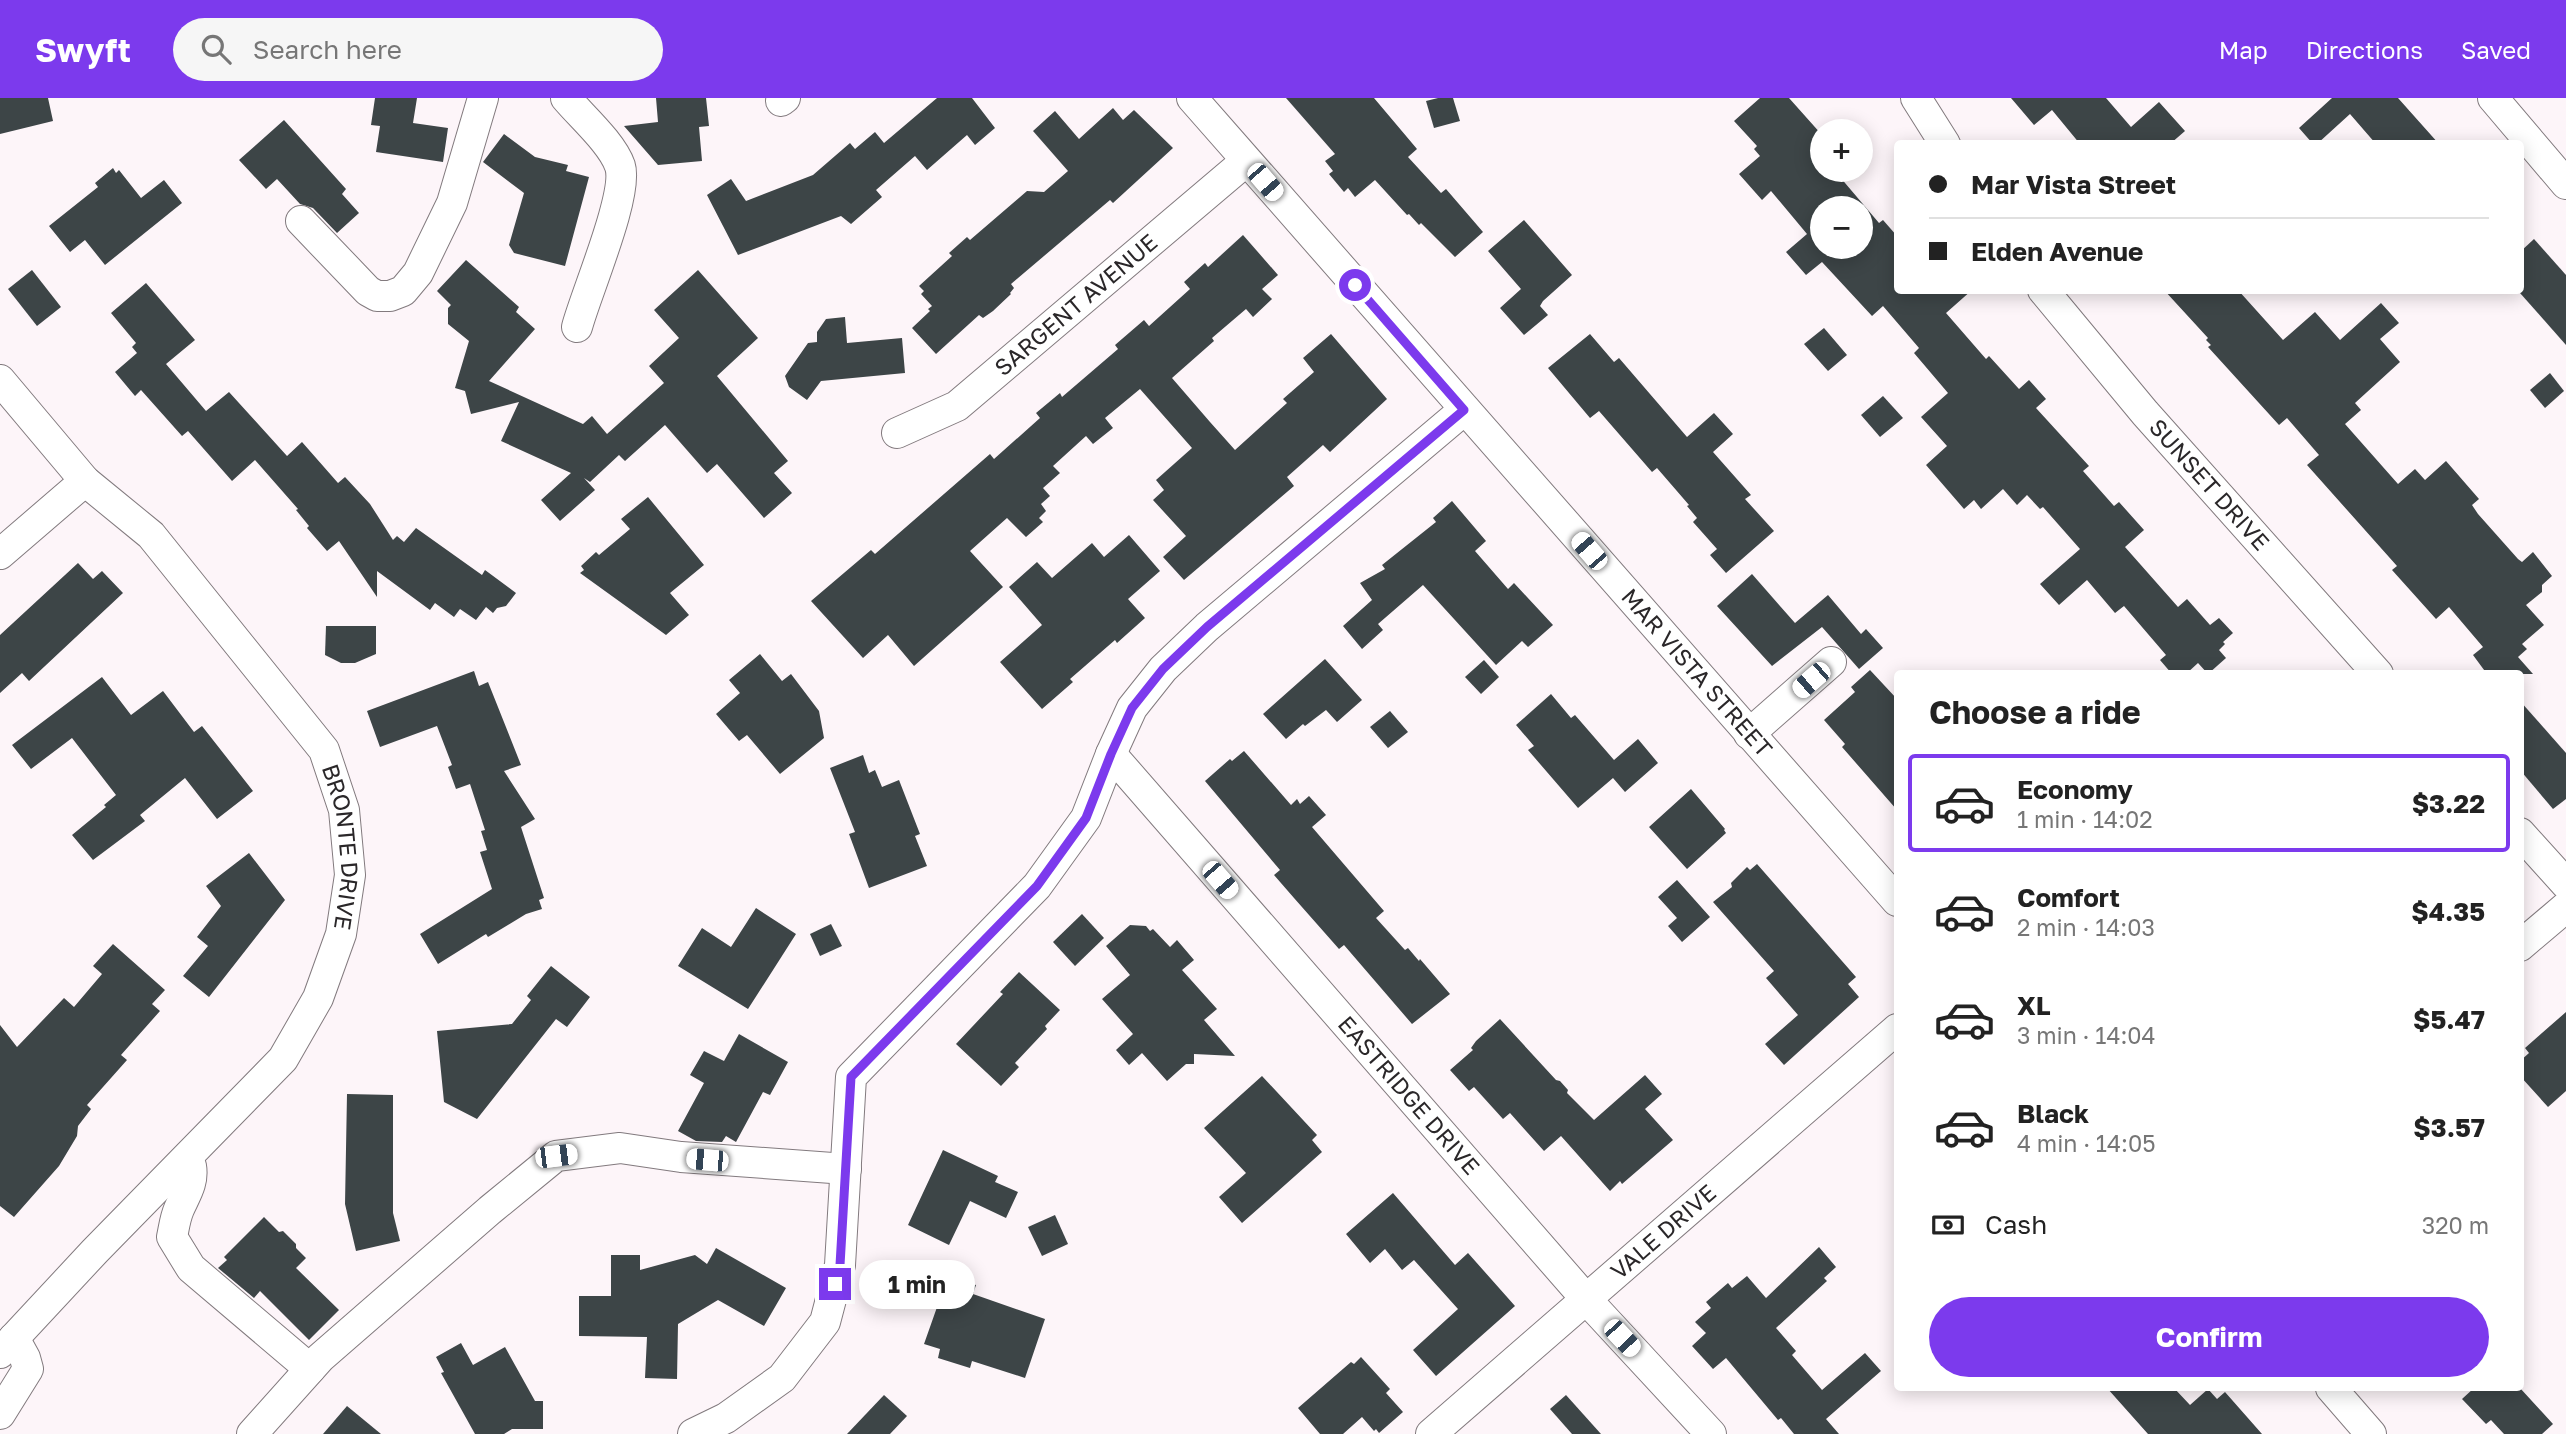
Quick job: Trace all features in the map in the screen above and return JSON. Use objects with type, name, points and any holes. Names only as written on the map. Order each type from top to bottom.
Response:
[{"type":"street","points":[[301,222],[368,291],[377,296],[390,296],[403,291],[418,273],[452,203],[483,98]]},
{"type":"street","points":[[566,98],[610,148],[621,167],[620,198],[577,327]]},
{"type":"street","name":"MAR VISTA STREET","points":[[1192,98],[1894,898]]},
{"type":"street","points":[[1916,98],[1942,140]]},
{"type":"street","points":[[2493,98],[2566,184]]},
{"type":"street","name":"SARGENT AVENUE","points":[[897,433],[957,406],[1246,161]]},
{"type":"street","name":"SUNSET DRIVE","points":[[2046,294],[2145,413],[2374,670]]},
{"type":"street","name":"BRONTE DRIVE","points":[[0,380],[85,481],[151,535],[324,750],[344,810],[350,875],[341,934],[318,998],[284,1059],[7,1345]]},
{"type":"street","points":[[693,1434],[726,1418],[782,1378],[825,1322],[840,1265],[851,1077],[1037,886],[1086,818],[1132,708],[1172,661],[1207,627],[1464,410]]},
{"type":"street","points":[[0,554],[85,481]]},
{"type":"street","points":[[1749,734],[1831,662]]},
{"type":"street","name":"EASTRIDGE DRIVE","points":[[1111,754],[1586,1299],[1711,1434]]},
{"type":"street","points":[[2524,837],[2566,884]]},
{"type":"street","points":[[2524,943],[2566,907]]},
{"type":"street","name":"VALE DRIVE","points":[[1431,1434],[1894,1032]]},
{"type":"street","points":[[252,1434],[339,1341],[556,1156],[620,1148],[681,1157],[846,1169]]},
{"type":"street","points":[[184,1161],[191,1166],[192,1175],[187,1194],[177,1212],[172,1237],[191,1268],[310,1369]]},
{"type":"street","points":[[0,1414],[28,1369],[25,1358],[7,1345]]},
{"type":"street","points":[[2334,1391],[2371,1434]]},
{"type":"building","points":[[0,98],[48,98],[53,121],[0,134]]},
{"type":"building","points":[[375,98],[417,98],[413,123],[448,128],[443,162],[376,152],[380,126],[371,125]]},
{"type":"building","points":[[656,98],[706,98],[709,126],[699,127],[702,161],[658,165],[624,126],[658,122]]},
{"type":"building","points":[[937,98],[972,98],[995,128],[975,145],[967,135],[927,170],[915,156],[876,190],[882,197],[851,224],[841,216],[738,255],[707,195],[731,179],[746,201],[813,175],[850,143],[855,149],[875,132],[884,143]]},
{"type":"building","points":[[1286,98],[1374,98],[1417,149],[1408,157],[1441,193],[1446,189],[1483,232],[1455,257],[1421,223],[1419,225],[1407,215],[1375,180],[1355,197],[1348,188],[1344,192],[1329,174],[1333,171],[1325,161],[1335,154]]},
{"type":"building","points":[[1453,98],[1460,121],[1434,128],[1426,101]]},
{"type":"building","points":[[1760,98],[1789,98],[1810,122],[1810,182],[1844,182],[1856,196],[1810,196],[1810,259],[1873,259],[1873,216],[1879,223],[1883,220],[1894,233],[1894,294],[1967,294],[1946,313],[1986,359],[1989,356],[2019,389],[2029,380],[2046,399],[2036,408],[2089,466],[2083,471],[2114,506],[2119,502],[2144,530],[2125,547],[2178,607],[2187,599],[2210,625],[2219,618],[2233,633],[2219,650],[2226,658],[2212,670],[2204,670],[2198,663],[2190,670],[2169,670],[2160,660],[2166,655],[2124,606],[2115,613],[2087,580],[2059,605],[2040,584],[2080,549],[2043,507],[2040,509],[2027,495],[2017,505],[2003,489],[1981,509],[1974,500],[1964,509],[1926,465],[1947,446],[1921,417],[1948,393],[1914,353],[1919,348],[1883,306],[1872,316],[1822,262],[1806,275],[1786,252],[1807,234],[1771,191],[1762,200],[1739,174],[1760,156],[1754,149],[1757,146],[1734,121]]},
{"type":"building","points":[[2011,98],[2106,98],[2131,127],[2159,102],[2185,131],[2175,140],[2077,140],[2052,110],[2034,125]]},
{"type":"building","points":[[2332,98],[2398,98],[2435,140],[2373,140],[2350,114],[2321,140],[2310,140],[2299,128]]},
{"type":"building","points":[[1113,108],[1123,120],[1134,110],[1173,148],[1113,203],[1110,200],[1011,284],[1014,288],[1011,294],[993,311],[983,318],[979,315],[936,354],[912,328],[932,306],[921,294],[924,291],[919,286],[952,256],[949,253],[967,237],[970,240],[1027,191],[1044,192],[1068,171],[1033,131],[1055,111],[1079,139]]},
{"type":"building","points":[[284,120],[346,189],[342,194],[359,213],[337,233],[313,208],[300,204],[277,179],[266,189],[239,160]]},
{"type":"building","points":[[504,134],[535,157],[568,165],[566,171],[589,177],[565,266],[514,253],[509,245],[524,193],[483,162]]},
{"type":"building","points":[[113,168],[116,173],[119,170],[141,198],[164,180],[182,203],[105,265],[85,240],[70,252],[49,226],[98,187],[95,183]]},
{"type":"building","points":[[1524,220],[1572,275],[1543,301],[1540,306],[1548,315],[1524,335],[1500,308],[1521,289],[1488,251]]},
{"type":"building","points":[[1243,235],[1278,275],[1262,289],[1272,299],[1253,317],[1246,309],[1172,378],[1210,422],[1235,450],[1287,403],[1283,399],[1314,372],[1303,358],[1331,334],[1387,399],[1330,452],[1323,445],[1287,477],[1294,486],[1184,580],[1163,557],[1186,536],[1153,500],[1164,490],[1156,480],[1192,448],[1140,389],[1105,418],[1113,428],[1093,444],[1086,436],[1053,466],[1060,473],[1043,488],[1050,496],[1041,504],[1046,511],[1039,518],[1043,522],[1026,537],[1007,518],[970,551],[1003,587],[914,666],[888,635],[863,658],[811,601],[871,550],[875,554],[990,454],[994,459],[1040,418],[1036,413],[1060,393],[1062,397],[1118,349],[1115,345],[1144,320],[1149,326],[1190,289],[1184,282],[1205,263],[1208,267]]},
{"type":"building","points":[[2534,239],[2566,275],[2566,345],[2521,294],[2524,294],[2524,248]]},
{"type":"building","points":[[466,260],[519,307],[516,312],[535,329],[489,381],[583,424],[592,416],[607,434],[664,383],[649,366],[679,338],[654,310],[698,270],[758,338],[717,376],[788,461],[774,473],[792,493],[764,518],[717,464],[707,473],[665,425],[625,461],[619,455],[590,482],[584,478],[595,490],[560,521],[541,500],[571,473],[501,441],[519,402],[471,414],[465,391],[455,388],[469,341],[448,324],[448,308],[451,305],[437,291]]},
{"type":"building","points":[[32,270],[61,307],[37,326],[8,289]]},
{"type":"building","points":[[146,283],[195,340],[166,364],[206,411],[229,392],[287,456],[302,442],[338,483],[345,477],[370,504],[393,540],[397,536],[404,542],[416,528],[482,575],[485,570],[516,593],[506,606],[497,608],[493,613],[486,607],[476,620],[460,609],[454,617],[435,603],[430,610],[377,571],[377,597],[339,541],[327,551],[307,528],[309,526],[296,510],[298,509],[255,460],[232,481],[188,431],[182,436],[141,390],[135,396],[115,372],[137,353],[132,347],[136,343],[111,313]]},
{"type":"building","points":[[2168,294],[2242,294],[2283,340],[2315,312],[2340,340],[2381,303],[2399,323],[2380,339],[2400,362],[2355,403],[2361,410],[2345,424],[2398,484],[2415,469],[2425,480],[2446,461],[2479,499],[2472,505],[2478,514],[2518,559],[2522,562],[2533,552],[2552,576],[2542,585],[2542,592],[2526,605],[2544,625],[2522,644],[2527,649],[2518,657],[2533,674],[2524,674],[2524,670],[2484,670],[2473,655],[2483,647],[2449,607],[2436,619],[2392,570],[2397,566],[2307,465],[2319,455],[2287,418],[2279,425],[2208,347],[2211,345],[2206,340],[2208,338]]},
{"type":"building","points":[[845,317],[847,343],[902,338],[905,373],[821,381],[807,400],[789,387],[785,376],[808,343],[817,342],[817,332],[826,319]]},
{"type":"building","points":[[1824,328],[1847,355],[1828,371],[1804,344]]},
{"type":"building","points":[[1590,334],[1614,362],[1619,358],[1687,437],[1714,413],[1733,434],[1713,452],[1751,495],[1745,499],[1774,531],[1726,573],[1710,555],[1717,549],[1693,522],[1697,518],[1687,506],[1689,505],[1657,468],[1652,472],[1599,411],[1590,418],[1548,368]]},
{"type":"building","points":[[2550,373],[2564,391],[2545,408],[2530,390]]},
{"type":"building","points":[[1883,396],[1903,418],[1880,437],[1861,415]]},
{"type":"building","points":[[648,497],[704,565],[670,593],[689,615],[666,635],[580,573],[584,570],[581,566],[596,552],[599,555],[630,529],[621,519]]},
{"type":"building","points":[[1452,501],[1486,541],[1475,551],[1508,589],[1514,583],[1553,625],[1528,647],[1522,641],[1496,665],[1423,585],[1378,624],[1383,630],[1362,649],[1343,626],[1372,600],[1360,583],[1385,569],[1382,565],[1436,522],[1433,518]]},
{"type":"building","points":[[1129,535],[1160,571],[1128,599],[1145,618],[1070,679],[1073,682],[1042,709],[1000,662],[1042,625],[1009,587],[1037,562],[1052,578],[1092,543],[1104,557]]},
{"type":"building","points":[[78,563],[93,579],[102,571],[123,593],[29,681],[22,673],[0,693],[0,635]]},
{"type":"building","points":[[1752,574],[1795,623],[1828,595],[1861,634],[1866,629],[1883,648],[1859,669],[1822,627],[1772,666],[1717,606]]},
{"type":"building","points":[[326,626],[376,626],[376,654],[355,663],[341,663],[325,655]]},
{"type":"building","points":[[760,654],[782,681],[791,674],[819,711],[824,738],[780,774],[747,735],[739,741],[716,714],[740,693],[729,680]]},
{"type":"building","points":[[1325,659],[1362,700],[1337,722],[1326,710],[1305,726],[1303,724],[1286,739],[1263,714]]},
{"type":"building","points":[[1484,660],[1499,677],[1481,694],[1465,677]]},
{"type":"building","points":[[1870,670],[1894,696],[1894,807],[1842,747],[1845,744],[1824,720],[1855,692],[1851,687]]},
{"type":"building","points":[[474,671],[479,686],[488,682],[521,765],[504,771],[535,819],[521,827],[544,898],[539,900],[542,909],[526,914],[488,937],[486,934],[438,964],[420,934],[492,889],[480,852],[487,850],[481,831],[485,830],[470,784],[456,789],[448,767],[452,765],[437,726],[380,747],[367,711]]},
{"type":"building","points":[[102,677],[131,715],[163,691],[194,732],[202,726],[253,791],[217,819],[185,778],[140,815],[145,821],[93,860],[72,835],[106,807],[104,805],[116,795],[72,738],[31,769],[12,745]]},
{"type":"building","points":[[1551,694],[1571,718],[1575,715],[1614,760],[1638,739],[1658,763],[1625,792],[1613,778],[1578,808],[1528,750],[1534,746],[1516,725]]},
{"type":"building","points":[[2524,706],[2566,753],[2566,799],[2553,809],[2524,775]]},
{"type":"building","points":[[1390,711],[1408,732],[1388,748],[1370,727]]},
{"type":"building","points":[[1244,751],[1291,805],[1297,799],[1300,804],[1309,796],[1326,815],[1312,827],[1384,911],[1376,918],[1405,950],[1408,948],[1419,961],[1420,959],[1450,994],[1412,1024],[1344,945],[1339,949],[1274,875],[1280,870],[1205,781],[1230,759],[1232,761]]},
{"type":"building","points":[[863,755],[869,773],[875,770],[882,787],[899,780],[920,834],[915,836],[927,866],[869,888],[849,834],[855,832],[830,768]]},
{"type":"building","points":[[1691,789],[1726,833],[1687,869],[1649,827]]},
{"type":"building","points":[[249,853],[285,900],[209,997],[183,976],[208,946],[197,937],[221,906],[206,886]]},
{"type":"building","points":[[1757,864],[1856,977],[1848,984],[1859,997],[1784,1065],[1765,1044],[1798,1015],[1766,978],[1774,971],[1713,902],[1732,887],[1731,883],[1747,867],[1750,870]]},
{"type":"building","points":[[1677,880],[1710,917],[1682,942],[1668,926],[1677,918],[1658,897]]},
{"type":"building","points":[[756,908],[796,934],[748,1009],[678,966],[702,928],[731,947]]},
{"type":"building","points":[[1082,914],[1104,938],[1075,966],[1053,942]]},
{"type":"building","points":[[831,924],[842,946],[820,956],[810,934]]},
{"type":"building","points":[[1130,925],[1146,926],[1150,931],[1153,929],[1170,947],[1177,940],[1194,960],[1182,970],[1217,1009],[1204,1020],[1235,1056],[1194,1054],[1194,1064],[1186,1064],[1167,1081],[1142,1053],[1129,1065],[1116,1050],[1133,1034],[1102,999],[1130,975],[1106,946]]},
{"type":"building","points":[[113,944],[165,990],[152,1004],[160,1011],[121,1055],[127,1060],[87,1105],[91,1109],[78,1126],[77,1136],[59,1166],[14,1217],[0,1206],[0,1025],[17,1047],[64,998],[74,1007],[102,974],[93,966]]},
{"type":"building","points":[[551,966],[590,997],[567,1027],[556,1019],[477,1119],[444,1102],[437,1031],[512,1024],[531,1000],[527,996]]},
{"type":"building","points":[[1019,972],[1060,1010],[1045,1026],[1047,1029],[1015,1063],[1019,1067],[1001,1086],[956,1044],[1003,994],[1000,992]]},
{"type":"building","points":[[2566,1012],[2566,1091],[2548,1107],[2524,1080],[2524,1057],[2529,1053],[2525,1048]]},
{"type":"building","points":[[1500,1019],[1594,1120],[1645,1075],[1662,1094],[1645,1109],[1673,1140],[1622,1184],[1620,1181],[1610,1191],[1561,1136],[1544,1151],[1510,1113],[1503,1119],[1474,1087],[1469,1091],[1450,1070],[1473,1050],[1471,1048],[1476,1041]]},
{"type":"building","points":[[739,1034],[788,1062],[770,1095],[763,1092],[736,1142],[726,1136],[722,1142],[696,1141],[678,1131],[704,1083],[690,1075],[704,1051],[724,1061]]},
{"type":"building","points":[[1262,1076],[1317,1135],[1312,1140],[1322,1152],[1242,1223],[1219,1197],[1246,1173],[1204,1128]]},
{"type":"building","points":[[347,1094],[393,1095],[393,1213],[400,1241],[356,1251],[345,1204]]},
{"type":"building","points":[[943,1150],[998,1176],[995,1182],[1018,1192],[1006,1218],[970,1201],[949,1245],[908,1225]]},
{"type":"building","points":[[1393,1193],[1455,1265],[1468,1253],[1515,1306],[1436,1376],[1413,1350],[1458,1309],[1414,1260],[1402,1270],[1385,1249],[1370,1263],[1346,1234]]},
{"type":"building","points":[[1055,1215],[1068,1244],[1042,1256],[1028,1227]]},
{"type":"building","points":[[264,1217],[296,1244],[296,1248],[306,1258],[296,1268],[339,1310],[309,1340],[260,1291],[254,1298],[218,1268],[227,1260],[224,1257]]},
{"type":"building","points":[[1819,1247],[1836,1267],[1824,1278],[1827,1281],[1776,1328],[1796,1351],[1792,1355],[1822,1390],[1865,1353],[1881,1371],[1826,1419],[1839,1434],[1794,1434],[1781,1418],[1778,1420],[1726,1358],[1713,1369],[1692,1346],[1706,1333],[1695,1322],[1711,1308],[1706,1302],[1728,1283],[1732,1288],[1747,1276],[1766,1298]]},
{"type":"building","points":[[716,1248],[786,1288],[764,1326],[718,1300],[678,1324],[677,1379],[645,1378],[647,1337],[579,1336],[579,1296],[611,1296],[611,1255],[640,1255],[640,1270],[695,1255],[707,1264]]},
{"type":"building","points":[[948,1276],[976,1285],[973,1294],[1045,1319],[1025,1378],[972,1361],[970,1368],[938,1358],[940,1349],[924,1344]]},
{"type":"building","points":[[461,1343],[473,1365],[505,1347],[535,1401],[543,1401],[543,1429],[512,1429],[504,1434],[475,1434],[441,1373],[444,1372],[436,1357]]},
{"type":"building","points":[[1361,1357],[1390,1389],[1386,1393],[1403,1412],[1379,1433],[1362,1417],[1343,1434],[1320,1434],[1298,1408],[1351,1362],[1354,1364]]},
{"type":"building","points":[[2110,1391],[2177,1391],[2190,1405],[2206,1391],[2210,1391],[2217,1399],[2225,1392],[2262,1434],[2148,1434]]},
{"type":"building","points":[[2471,1391],[2523,1391],[2553,1424],[2542,1434],[2504,1434],[2491,1420],[2486,1424],[2462,1399]]},
{"type":"building","points":[[884,1395],[907,1416],[890,1434],[847,1434]]},
{"type":"building","points":[[1566,1395],[1601,1434],[1572,1434],[1550,1409]]},
{"type":"building","points":[[347,1406],[381,1434],[323,1434]]},
{"type":"route","points":[[835,1284],[840,1265],[851,1077],[1037,886],[1086,818],[1132,708],[1163,669],[1207,627],[1464,410],[1355,285]]}]
